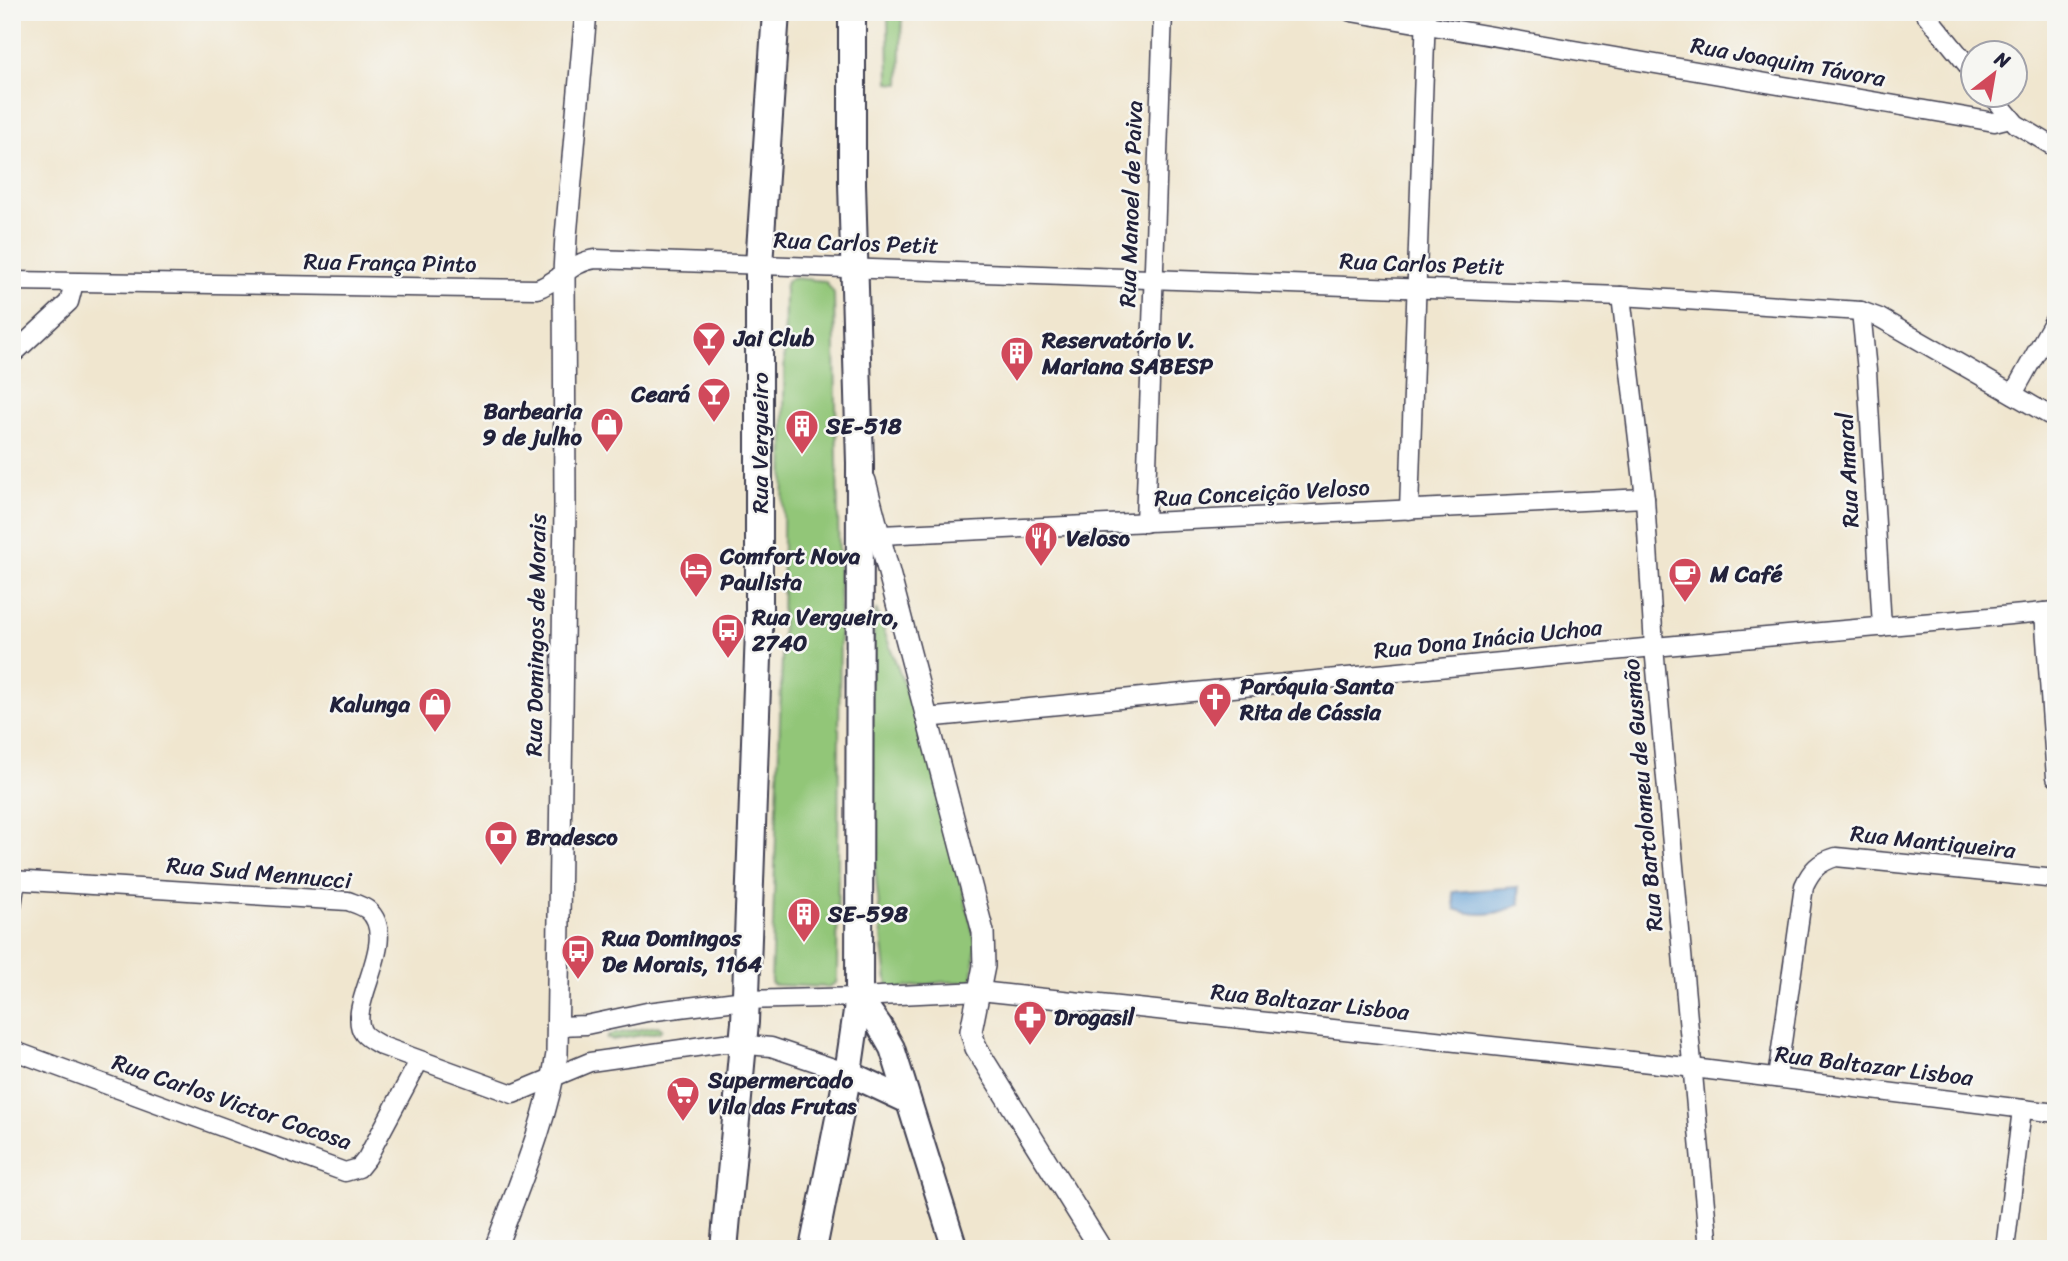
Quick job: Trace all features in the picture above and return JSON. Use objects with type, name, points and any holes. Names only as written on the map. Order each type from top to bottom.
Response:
[{"type":"main road","name":"Rua Vergueiro","points":[[724,1249],[745,1000],[759,630],[759,265],[776,12]]},
{"type":"main road","points":[[813,1249],[848,1073],[859,998],[860,463],[854,268],[852,12]]},
{"type":"main road","points":[[859,998],[892,1048],[955,1249]]},
{"type":"main road","points":[[848,1073],[908,1101]]},
{"type":"street","name":"Rua Domingos de Morais","points":[[495,1249],[538,1134],[554,1076],[559,1026],[560,719],[565,507],[564,273],[586,12]]},
{"type":"street","name":"Rua Manoel de Paiva","points":[[1145,523],[1163,12]]},
{"type":"street","name":"Rua Joaquim Távora","points":[[1351,12],[1426,18],[1994,122],[2010,118]]},
{"type":"street","points":[[1924,12],[1960,57]]},
{"type":"street","points":[[1409,510],[1426,18]]},
{"type":"street","points":[[2002,108],[2023,130],[2056,148]]},
{"type":"street","name":"Rua França Pinto","points":[[12,281],[537,289],[580,263],[596,260],[759,265]]},
{"type":"street","name":"Rua Carlos Petit","points":[[759,265],[1621,296],[1861,311],[1880,317],[2056,419]]},
{"type":"street","points":[[12,355],[69,302],[74,283]]},
{"type":"street","name":"Rua Bartolomeu de Gusmão","points":[[1621,296],[1645,498],[1654,648],[1709,1249]]},
{"type":"street","name":"Rua Amaral","points":[[1861,311],[1882,627]]},
{"type":"street","points":[[2013,394],[2056,317]]},
{"type":"street","points":[[860,463],[881,534],[983,932],[984,966],[971,1031],[976,1048],[1101,1249]]},
{"type":"street","name":"Rua Conceição Veloso","points":[[881,534],[1645,498]]},
{"type":"street","points":[[2050,612],[2056,777]]},
{"type":"street","name":"Rua Dona Inácia Uchoa","points":[[926,718],[2050,612]]},
{"type":"street","name":"Rua Mantiqueira","points":[[1777,1079],[1804,886],[1810,872],[1823,860],[1836,857],[2056,879]]},
{"type":"street","points":[[12,906],[14,880]]},
{"type":"street","name":"Rua Sud Mennucci","points":[[14,880],[348,901],[368,909],[377,925],[379,945],[359,1020],[364,1034],[382,1046],[419,1061],[513,1094],[590,1062],[702,1045],[743,1044],[771,1047],[848,1073]]},
{"type":"street","name":"Rua Baltazar Lisboa","points":[[559,1026],[586,1025],[646,1012],[745,1000],[859,998],[980,991],[1692,1068],[2056,1114]]},
{"type":"street","name":"Rua Carlos Victor Cocosa","points":[[12,1050],[345,1172],[359,1168],[368,1158],[419,1061]]},
{"type":"street","points":[[2006,1249],[2022,1109]]},
{"type":"green space","points":[[888,12],[902,12],[900,84],[889,83]]},
{"type":"green space","points":[[795,278],[825,281],[834,293],[840,624],[837,978],[836,983],[828,987],[771,983],[782,658],[785,287],[788,280]]},
{"type":"green space","points":[[876,609],[930,755],[976,944],[972,982],[943,982],[888,990],[876,882],[869,773],[869,689]]},
{"type":"green space","points":[[658,1026],[662,1029],[659,1032],[612,1040],[607,1038],[609,1035]]},
{"type":"water","points":[[1518,887],[1520,904],[1504,911],[1480,914],[1455,909],[1453,892]]},
{"type":"place","name":"Jai Club","points":[[709,368]]},
{"type":"place","name":"Reservatório V. Mariana SABESP","points":[[1017,383]]},
{"type":"place","name":"Ceará","points":[[714,424]]},
{"type":"place","name":"Barbearia 9 de julho","points":[[607,454]]},
{"type":"place","name":"SE-518","points":[[802,456]]},
{"type":"place","name":"Veloso","points":[[1041,568]]},
{"type":"place","name":"Comfort Nova Paulista","points":[[696,599]]},
{"type":"place","name":"M Café","points":[[1685,604]]},
{"type":"place","name":"Rua Vergueiro, 2740","points":[[728,660]]},
{"type":"place","name":"Paróquia Santa Rita de Cássia","points":[[1215,729]]},
{"type":"place","name":"Kalunga","points":[[435,734]]},
{"type":"place","name":"Bradesco","points":[[501,867]]},
{"type":"place","name":"SE-598","points":[[804,944]]},
{"type":"place","name":"Rua Domingos De Morais, 1164","points":[[578,981]]},
{"type":"place","name":"Drogasil","points":[[1030,1047]]},
{"type":"place","name":"Supermercado Vila das Frutas","points":[[683,1123]]}]
